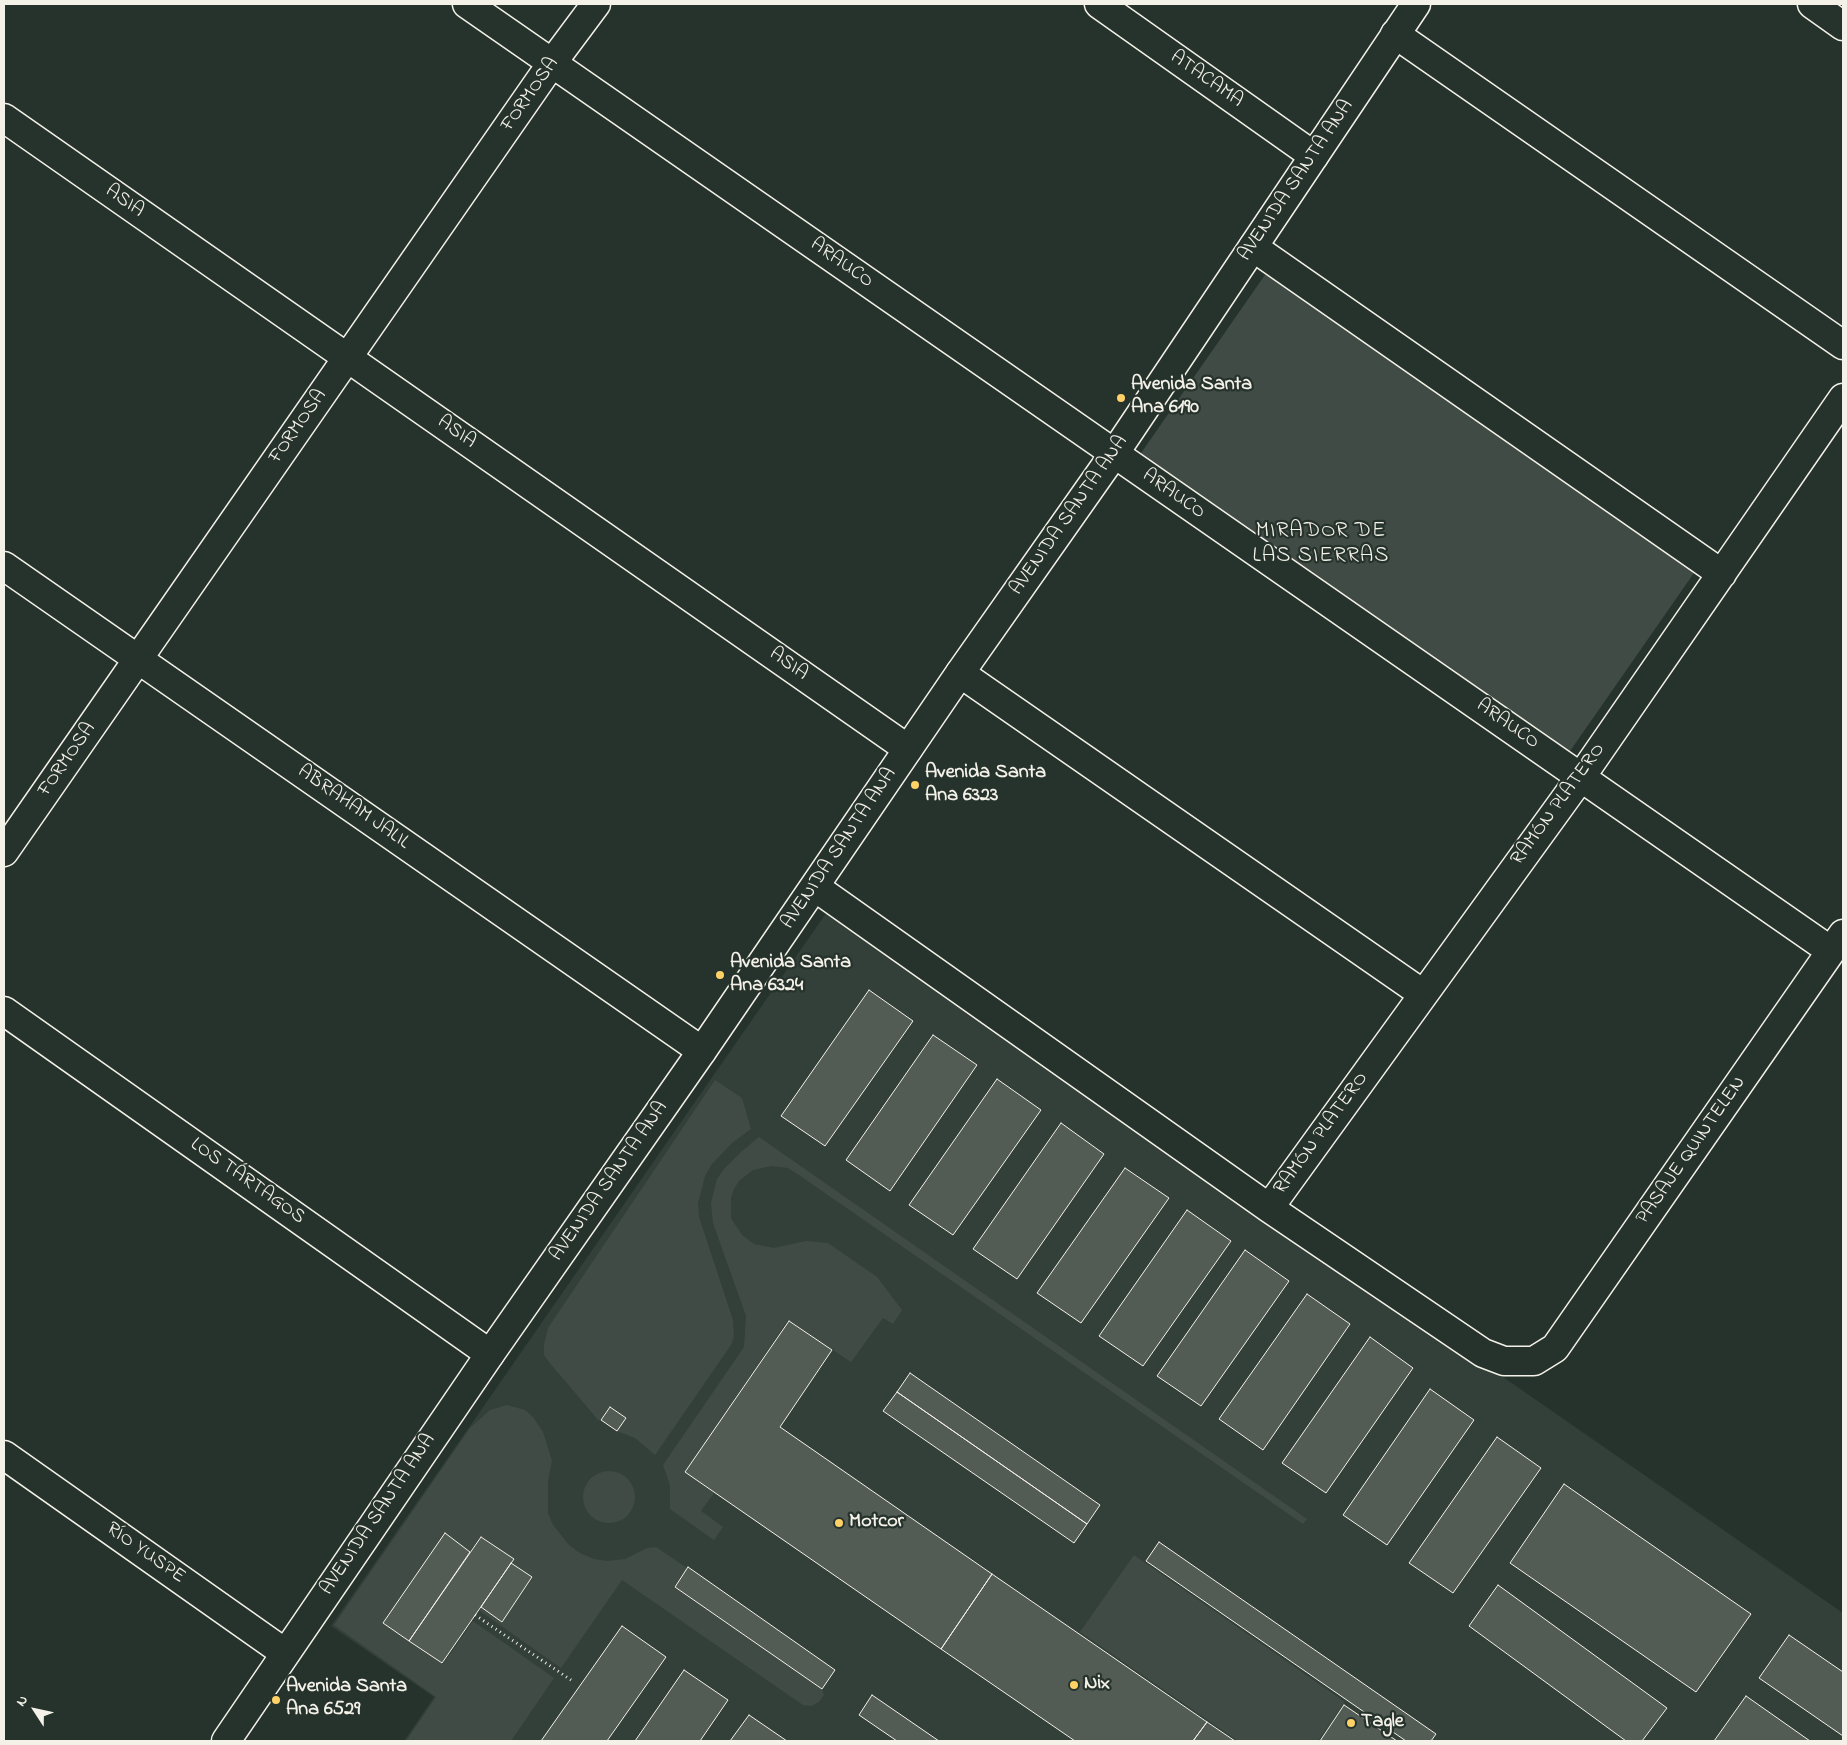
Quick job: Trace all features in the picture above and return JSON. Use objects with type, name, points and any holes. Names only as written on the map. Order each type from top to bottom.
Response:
[{"type":"street","name":"ARAUCO","points":[[467,4],[1581,777],[1837,943]]},
{"type":"street","name":"FORMOSA","points":[[4,852],[552,63],[596,4]]},
{"type":"street","name":"ATACAMA","points":[[1099,4],[1314,156]]},
{"type":"street","name":"AVENIDA SANTA ANA","points":[[226,1741],[490,1354],[702,1051],[960,673],[1114,454],[1416,4]]},
{"type":"street","points":[[1812,4],[1843,26]]},
{"type":"street","points":[[1395,34],[1843,345]]},
{"type":"street","name":"ASIA","points":[[4,118],[908,749]]},
{"type":"street","points":[[1253,247],[1722,574]]},
{"type":"street","name":"RAMÓN PLATERO","points":[[1269,1208],[1422,994],[1581,777],[1843,398]]},
{"type":"street","name":"ABRAHAM JALIL","points":[[4,566],[702,1051]]},
{"type":"street","points":[[960,673],[1422,994]]},
{"type":"street","points":[[815,887],[1269,1208]]},
{"type":"street","name":"PASAJE QUINTELEN","points":[[1269,1208],[1483,1353],[1504,1361],[1534,1361],[1555,1348],[1837,943]]},
{"type":"street","name":"LOS TÁRTAGOS","points":[[4,1011],[490,1354]]},
{"type":"street","name":"RÍO YUSPE","points":[[4,1455],[285,1652]]},
{"type":"path","points":[[475,1615],[571,1680]]},
{"type":"shaded area","points":[[1267,272],[1696,570],[1568,754],[1139,456]]},
{"type":"shaded area","points":[[829,909],[1843,1613],[1843,1741],[404,1741],[434,1697],[331,1626]]},
{"type":"shaded area","points":[[715,1080],[742,1098],[751,1129],[732,1143],[712,1164],[705,1176],[698,1203],[699,1217],[733,1320],[734,1337],[731,1345],[655,1455],[635,1438],[617,1431],[626,1418],[610,1406],[599,1421],[544,1355],[544,1344],[548,1328]]},
{"type":"shaded area","points":[[759,1137],[1307,1519],[1303,1524],[799,1175],[788,1168],[771,1166],[753,1170],[739,1181],[734,1189],[731,1198],[731,1218],[742,1235],[754,1244],[774,1248],[806,1241],[828,1243],[877,1277],[902,1310],[893,1324],[883,1318],[851,1362],[788,1320],[685,1472],[714,1493],[701,1511],[723,1527],[714,1540],[670,1509],[670,1485],[663,1465],[744,1347],[746,1316],[713,1223],[711,1203],[717,1179],[724,1169]]},
{"type":"shaded area","points":[[507,1405],[525,1410],[533,1417],[543,1432],[552,1461],[548,1481],[548,1513],[553,1525],[569,1545],[580,1553],[594,1559],[607,1561],[625,1559],[647,1548],[656,1547],[687,1568],[674,1587],[822,1689],[824,1695],[819,1702],[811,1706],[803,1705],[622,1580],[561,1668],[480,1611],[481,1607],[502,1622],[533,1578],[512,1563],[514,1559],[481,1536],[470,1551],[444,1534],[383,1623],[443,1664],[473,1621],[554,1678],[511,1741],[406,1741],[436,1697],[334,1625],[470,1428],[490,1410]]},
{"type":"shaded area","points":[[609,1471],[619,1473],[627,1479],[633,1487],[635,1497],[633,1507],[627,1515],[619,1521],[609,1523],[599,1521],[591,1515],[585,1507],[583,1497],[585,1487],[591,1479],[599,1473]]},
{"type":"shaded area","points":[[1134,1555],[1345,1702],[1318,1741],[1238,1741],[1080,1632]]},
{"type":"building","points":[[869,990],[913,1021],[825,1146],[781,1116]]},
{"type":"building","points":[[933,1035],[977,1065],[890,1191],[846,1160]]},
{"type":"building","points":[[997,1079],[1041,1110],[953,1235],[909,1205]]},
{"type":"building","points":[[1061,1123],[1104,1154],[1017,1279],[973,1249]]},
{"type":"building","points":[[1125,1168],[1169,1198],[1081,1323],[1037,1293]]},
{"type":"building","points":[[1187,1210],[1231,1241],[1143,1366],[1099,1336]]},
{"type":"building","points":[[1245,1250],[1289,1281],[1201,1406],[1157,1376]]},
{"type":"building","points":[[1307,1294],[1350,1324],[1263,1450],[1219,1419]]},
{"type":"building","name":"Motcor","points":[[789,1321],[832,1350],[780,1427],[992,1574],[941,1649],[685,1472]]},
{"type":"building","points":[[1370,1337],[1413,1368],[1326,1493],[1282,1463]]},
{"type":"building","points":[[910,1373],[1100,1505],[1087,1524],[897,1392]]},
{"type":"building","points":[[1430,1389],[1474,1420],[1387,1545],[1343,1515]]},
{"type":"building","points":[[897,1392],[1087,1524],[1074,1543],[883,1411]]},
{"type":"building","points":[[610,1407],[626,1418],[617,1431],[601,1420]]},
{"type":"building","points":[[1497,1437],[1541,1468],[1453,1593],[1409,1563]]},
{"type":"building","points":[[1564,1484],[1751,1614],[1696,1692],[1510,1563]]},
{"type":"building","points":[[445,1533],[470,1552],[409,1641],[383,1623]]},
{"type":"building","points":[[481,1537],[514,1559],[442,1663],[409,1641]]},
{"type":"building","points":[[1159,1542],[1436,1734],[1431,1741],[1406,1741],[1146,1561]]},
{"type":"building","points":[[511,1563],[532,1577],[502,1622],[481,1607]]},
{"type":"building","points":[[688,1567],[835,1670],[822,1689],[675,1587]]},
{"type":"building","name":"Nix","points":[[992,1574],[1207,1722],[1193,1741],[1075,1741],[941,1649]]},
{"type":"building","points":[[1498,1585],[1667,1708],[1642,1741],[1626,1741],[1469,1626]]},
{"type":"building","points":[[622,1626],[666,1657],[607,1741],[541,1741]]},
{"type":"building","points":[[1789,1635],[1843,1672],[1843,1736],[1759,1678]]},
{"type":"building","points":[[684,1670],[728,1700],[700,1741],[635,1741]]},
{"type":"building","points":[[872,1695],[939,1741],[897,1741],[859,1715]]},
{"type":"building","points":[[1746,1696],[1810,1741],[1714,1741]]},
{"type":"building","name":"Tagle","points":[[1344,1705],[1397,1741],[1320,1741]]},
{"type":"building","points":[[749,1715],[787,1741],[730,1741]]},
{"type":"building","points":[[1207,1722],[1235,1741],[1193,1741]]},
{"type":"place","name":"Avenida Santa Ana 6190","points":[[1121,398]]},
{"type":"place","name":"Avenida Santa Ana 6323","points":[[915,785]]},
{"type":"place","name":"Avenida Santa Ana 6324","points":[[720,975]]},
{"type":"place","name":"Motcor","points":[[839,1523]]},
{"type":"place","name":"Nix","points":[[1074,1685]]},
{"type":"place","name":"Avenida Santa Ana 6529","points":[[276,1700]]},
{"type":"place","name":"Tagle","points":[[1351,1723]]},
{"type":"district","name":"MIRADOR DE LAS SIERRAS","points":[[1321,544]]}]
